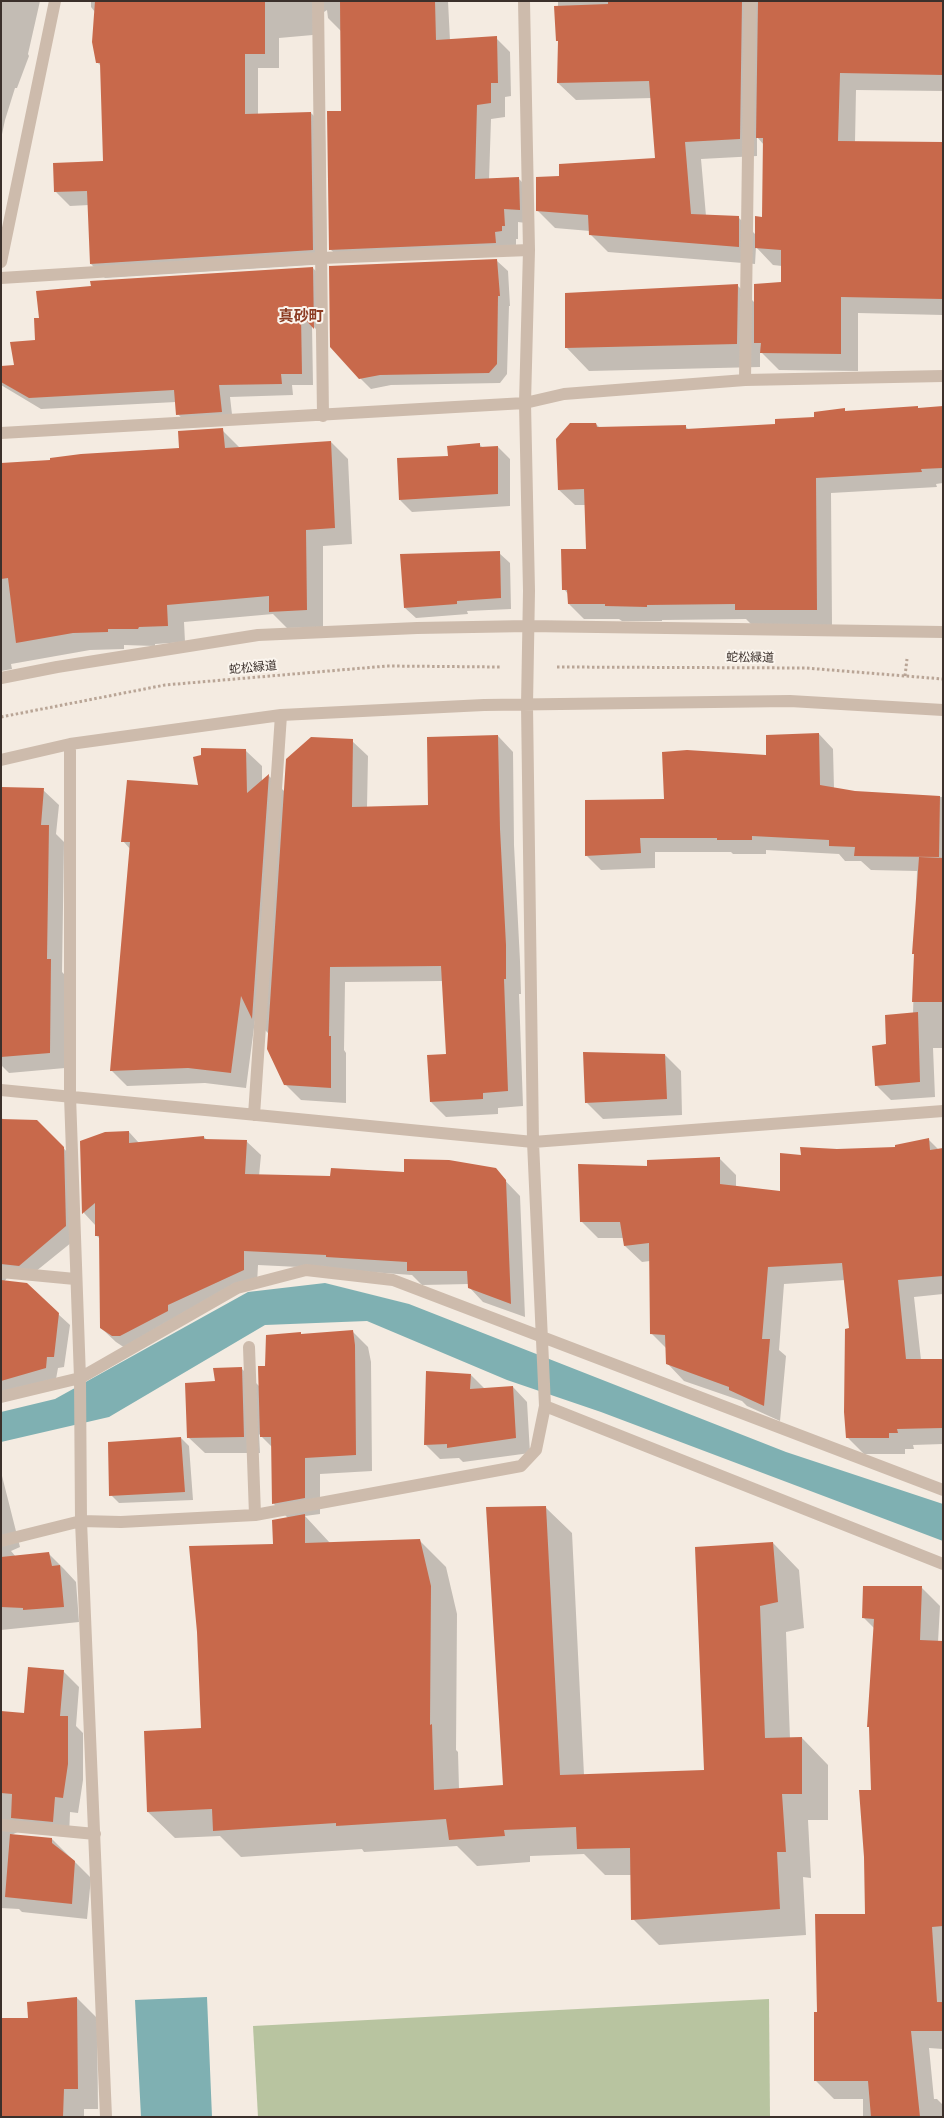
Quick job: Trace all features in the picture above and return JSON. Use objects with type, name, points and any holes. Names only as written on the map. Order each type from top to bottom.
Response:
[{"type":"street","points":[[1,262],[55,1]]},
{"type":"street","points":[[318,1],[323,416]]},
{"type":"street","points":[[1,1541],[81,1521],[121,1522],[255,1515],[521,1466],[536,1450],[545,1406],[533,1142],[527,705],[529,591],[525,402],[529,250],[524,1]]},
{"type":"street","points":[[745,380],[750,1]]},
{"type":"street","points":[[1,278],[322,258],[529,250]]},
{"type":"street","points":[[1,434],[323,416],[525,402],[564,394],[745,380],[943,376]]},
{"type":"street","points":[[1,678],[57,667],[258,635],[417,628],[528,626],[943,632]]},
{"type":"street","points":[[1,760],[70,744],[281,715],[484,705],[790,701],[943,710]]},
{"type":"street","points":[[254,1115],[281,715]]},
{"type":"street","points":[[70,744],[70,1096],[80,1378],[81,1521],[106,2117]]},
{"type":"street","points":[[1,1090],[533,1142],[943,1111]]},
{"type":"street","points":[[1,1397],[80,1378],[237,1288],[306,1270],[393,1280],[943,1490]]},
{"type":"street","points":[[1,1272],[75,1279]]},
{"type":"street","points":[[250,1347],[255,1515]]},
{"type":"street","points":[[545,1406],[943,1564]]},
{"type":"street","points":[[1,1825],[95,1834]]},
{"type":"path","name":"蛇松緑道","points":[[1,717],[165,685],[388,666],[510,667]]},
{"type":"path","name":"蛇松緑道","points":[[556,668],[806,668],[943,679]]},
{"type":"green space","points":[[769,1999],[770,2117],[258,2117],[253,2026]]},
{"type":"water","points":[[325,1283],[409,1304],[786,1452],[943,1504],[943,1541],[601,1412],[507,1380],[367,1321],[265,1325],[109,1417],[1,1442],[1,1412],[55,1399],[248,1292]]},
{"type":"water","points":[[207,1997],[212,2117],[141,2117],[135,2000]]},
{"type":"building","points":[[95,1],[265,1],[265,54],[245,54],[245,114],[311,112],[313,250],[90,264],[87,191],[54,192],[53,163],[103,161],[100,63],[96,63],[92,42]]},
{"type":"building","points":[[340,1],[435,1],[436,40],[497,36],[498,83],[491,83],[491,103],[477,105],[475,179],[519,177],[520,210],[504,209],[505,226],[502,226],[502,231],[495,232],[496,243],[329,250],[327,111],[341,111]]},
{"type":"building","points":[[608,1],[742,1],[740,139],[685,142],[691,214],[739,216],[739,247],[589,235],[588,215],[536,211],[536,177],[559,176],[559,164],[655,158],[649,81],[557,83],[558,41],[556,41],[554,6],[608,4]]},
{"type":"building","points":[[758,1],[943,1],[943,75],[840,73],[838,141],[943,142],[943,299],[841,297],[841,354],[760,353],[761,343],[754,343],[754,284],[781,282],[781,250],[755,248],[755,216],[762,217],[763,138],[756,138]]},
{"type":"building","points":[[497,259],[500,296],[498,296],[497,364],[489,373],[380,375],[359,379],[330,347],[329,266]]},
{"type":"building","points":[[313,267],[314,329],[301,315],[302,374],[281,374],[282,384],[219,385],[222,412],[176,415],[174,390],[29,398],[1,382],[1,366],[14,365],[10,342],[35,340],[34,318],[39,318],[36,291],[91,286],[90,281]]},
{"type":"building","points":[[738,284],[737,344],[565,348],[565,293]]},
{"type":"building","points":[[918,406],[918,408],[943,406],[943,468],[921,469],[922,472],[816,478],[817,610],[735,610],[735,604],[647,605],[647,607],[568,604],[567,590],[562,590],[561,549],[586,549],[584,489],[558,490],[556,439],[570,423],[596,423],[597,427],[686,425],[686,429],[775,424],[775,419],[814,417],[814,412],[845,408],[845,411]]},
{"type":"building","points":[[223,428],[225,448],[331,441],[335,528],[306,530],[307,610],[269,612],[269,596],[167,605],[168,626],[108,629],[108,632],[73,633],[16,643],[8,578],[1,579],[1,463],[50,460],[50,458],[81,454],[179,448],[178,431]]},
{"type":"building","points":[[480,443],[480,447],[498,446],[498,494],[399,500],[397,458],[448,456],[447,446]]},
{"type":"building","points":[[500,551],[501,598],[457,601],[457,604],[404,608],[400,554]]},
{"type":"building","points":[[819,733],[820,785],[855,791],[940,796],[939,857],[854,856],[855,847],[829,846],[829,840],[752,836],[752,840],[640,838],[641,853],[585,856],[585,800],[664,799],[662,752],[687,750],[766,755],[766,735]]},
{"type":"building","points":[[498,735],[500,829],[506,945],[506,979],[504,979],[508,1091],[483,1093],[483,1099],[430,1102],[427,1055],[446,1054],[441,966],[330,967],[329,1036],[331,1036],[331,1088],[284,1085],[267,1049],[286,759],[311,737],[353,739],[352,807],[428,805],[427,737]]},
{"type":"building","points":[[201,748],[246,749],[247,793],[269,774],[252,1019],[241,996],[231,1073],[188,1068],[110,1071],[130,842],[121,842],[127,780],[198,785],[193,757],[201,755]]},
{"type":"building","points":[[1,787],[44,788],[41,825],[49,825],[47,959],[51,959],[50,1053],[1,1057]]},
{"type":"building","points":[[919,857],[943,858],[943,1002],[912,1002],[914,954],[912,954]]},
{"type":"building","points":[[918,1012],[920,1082],[875,1086],[872,1046],[886,1044],[885,1015]]},
{"type":"building","points":[[583,1052],[665,1054],[667,1099],[585,1103]]},
{"type":"building","points":[[1,1119],[37,1120],[64,1147],[66,1226],[19,1266],[1,1264]]},
{"type":"building","points":[[129,1131],[129,1143],[204,1136],[204,1139],[247,1140],[245,1174],[330,1176],[331,1168],[404,1172],[404,1159],[449,1160],[496,1168],[506,1180],[511,1304],[468,1288],[467,1271],[407,1271],[407,1262],[326,1257],[326,1255],[244,1251],[244,1270],[168,1305],[168,1311],[120,1336],[112,1336],[100,1328],[99,1236],[95,1236],[95,1203],[82,1214],[80,1141],[105,1132]]},
{"type":"building","points":[[929,1138],[930,1150],[943,1148],[943,1276],[898,1280],[906,1359],[942,1359],[943,1428],[897,1429],[898,1433],[889,1433],[889,1438],[846,1438],[844,1412],[845,1329],[849,1328],[842,1263],[768,1267],[762,1339],[770,1339],[764,1406],[729,1390],[729,1387],[666,1364],[665,1335],[650,1334],[649,1243],[624,1246],[620,1222],[580,1222],[578,1164],[647,1166],[647,1160],[720,1157],[720,1184],[780,1191],[780,1153],[801,1155],[800,1147],[837,1149],[895,1147],[895,1145]]},
{"type":"building","points":[[1,1280],[27,1283],[59,1313],[54,1357],[47,1357],[46,1368],[1,1381]]},
{"type":"building","points":[[353,1330],[355,1345],[356,1455],[305,1458],[305,1498],[272,1504],[271,1437],[260,1437],[258,1366],[265,1366],[266,1335]]},
{"type":"building","points":[[242,1367],[244,1437],[187,1438],[185,1383],[215,1381],[213,1368]]},
{"type":"building","points":[[426,1371],[471,1374],[470,1389],[513,1386],[516,1438],[447,1448],[447,1444],[424,1445]]},
{"type":"building","points":[[181,1437],[185,1492],[109,1496],[108,1442]]},
{"type":"building","points":[[546,1506],[560,1775],[704,1770],[695,1547],[773,1542],[778,1602],[760,1606],[765,1738],[802,1737],[802,1794],[782,1794],[786,1852],[777,1852],[780,1909],[631,1920],[630,1848],[577,1849],[576,1827],[504,1830],[505,1836],[449,1840],[446,1819],[336,1826],[336,1823],[213,1831],[212,1809],[147,1812],[144,1731],[201,1728],[197,1632],[189,1546],[273,1544],[272,1520],[305,1514],[305,1543],[420,1539],[431,1586],[430,1725],[432,1724],[434,1790],[503,1785],[486,1507]]},
{"type":"building","points":[[49,1552],[52,1566],[60,1565],[64,1607],[23,1610],[23,1608],[1,1607],[1,1557]]},
{"type":"building","points":[[863,1586],[922,1586],[920,1640],[943,1641],[943,1926],[932,1927],[937,2002],[943,2002],[943,2031],[911,2031],[920,2117],[871,2117],[868,2081],[814,2081],[814,2012],[817,2012],[815,1914],[865,1914],[864,1857],[859,1790],[871,1790],[869,1727],[867,1727],[874,1619],[862,1618]]},
{"type":"building","points":[[28,1667],[64,1670],[60,1716],[68,1716],[68,1764],[63,1798],[55,1797],[53,1822],[11,1818],[12,1794],[1,1793],[1,1711],[24,1713]]},
{"type":"building","points":[[10,1834],[52,1838],[52,1843],[75,1861],[72,1904],[5,1897]]},
{"type":"building","points":[[77,1997],[78,2089],[64,2089],[63,2117],[1,2117],[1,2018],[28,2018],[27,2002]]},
{"type":"district","name":"真砂町","points":[[301,318]]}]
